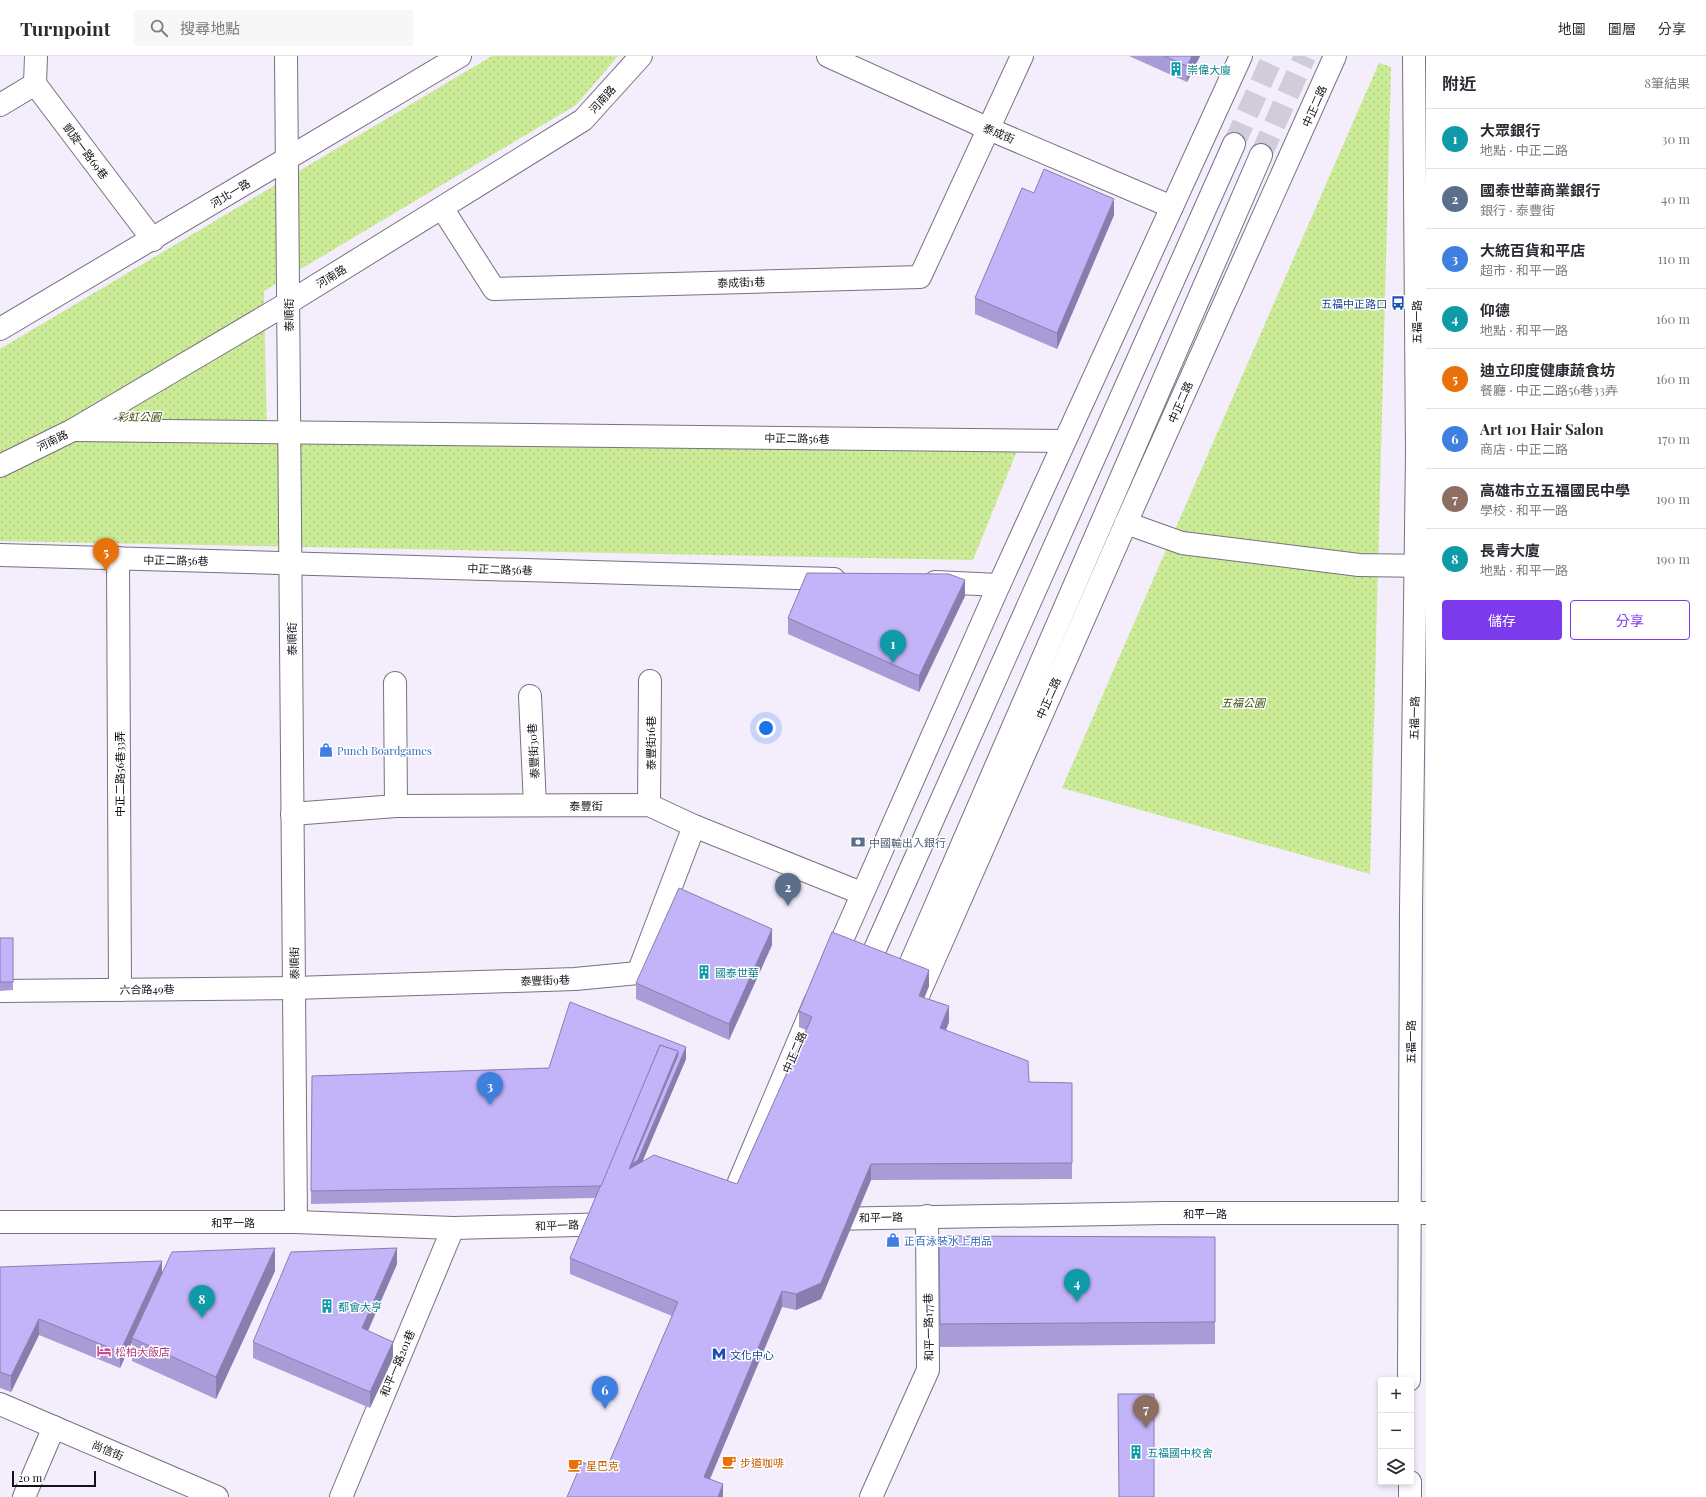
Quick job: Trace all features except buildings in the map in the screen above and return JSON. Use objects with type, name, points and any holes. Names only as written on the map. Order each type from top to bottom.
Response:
[{"type":"street","points":[[0,105],[35,84],[36,56]]},
{"type":"street","name":"泰順街","points":[[286,56],[296,1222]]},
{"type":"street","name":"河北一路","points":[[0,329],[153,240],[287,158],[460,56]]},
{"type":"street","name":"河南路","points":[[0,466],[73,430],[288,303],[583,120],[641,56]]},
{"type":"street","name":"泰成街","points":[[828,56],[989,128],[1172,207]]},
{"type":"street","points":[[989,128],[1022,56]]},
{"type":"street","name":"中正二路","points":[[730,1201],[861,893],[1064,441],[1241,56]]},
{"type":"street","name":"中正二路","points":[[1261,156],[901,1010],[1126,523],[1335,56]]},
{"type":"street","name":"五福一路","points":[[1409,1377],[1417,1213],[1422,454],[1414,56]]},
{"type":"street","name":"凱旋一路69巷","points":[[35,84],[153,240]]},
{"type":"street","name":"泰成街1巷","points":[[442,208],[494,289],[920,277],[989,128]]},
{"type":"street","points":[[856,992],[1234,144]]},
{"type":"street","name":"中正二路56巷","points":[[73,430],[1064,441]]},
{"type":"street","points":[[1126,523],[1182,543],[1359,565],[1421,566]]},
{"type":"street","name":"中正二路56巷","points":[[0,555],[290,562],[852,580]]},
{"type":"street","name":"中正二路56巷33弄","points":[[118,558],[120,990]]},
{"type":"street","points":[[915,582],[999,585]]},
{"type":"street","name":"泰豐街16巷","points":[[649,805],[650,681]]},
{"type":"street","points":[[395,683],[396,806]]},
{"type":"street","name":"泰豐街30巷","points":[[530,696],[535,805]]},
{"type":"street","name":"泰豐街","points":[[292,814],[396,806],[649,805],[694,826],[861,893]]},
{"type":"street","name":"泰豐街9巷","points":[[294,988],[575,979],[638,973],[694,826]]},
{"type":"street","name":"六合路49巷","points":[[0,991],[294,988]]},
{"type":"street","name":"和平一路","points":[[830,1199],[814,1223],[927,1216],[1165,1213],[1417,1213]]},
{"type":"street","name":"和平一路177巷","points":[[872,1497],[928,1370],[927,1216]]},
{"type":"street","name":"和平一路","points":[[0,1222],[296,1222],[453,1228],[632,1223]]},
{"type":"street","name":"和平一路201巷","points":[[341,1497],[453,1228]]},
{"type":"street","name":"尚信街","points":[[0,1404],[204,1494]]},
{"type":"street","points":[[24,1497],[54,1427]]},
{"type":"street","points":[[1410,1485],[1410,1497]]},
{"type":"green space","name":"彩虹公園","points":[[492,56],[618,56],[576,105],[264,291],[267,440],[1017,451],[973,560],[0,541],[0,349]]},
{"type":"green space","name":"五福公園","points":[[1379,63],[1391,67],[1370,874],[1062,788]]},
{"type":"tunnel","points":[[1234,144],[1273,56]]},
{"type":"tunnel","points":[[1261,155],[1305,56]]},
{"type":"place","name":"崇偉大廈","points":[[1176,69]]},
{"type":"place","name":"五福中正路口","points":[[1398,303]]},
{"type":"place","name":"迪立印度健康蔬食坊","points":[[106,571]]},
{"type":"place","name":"大眾銀行","points":[[893,663]]},
{"type":"place","name":"Punch Boardgames","points":[[326,750]]},
{"type":"place","name":"中國輸出入銀行","points":[[858,842]]},
{"type":"place","name":"國泰世華商業銀行","points":[[788,906]]},
{"type":"place","name":"國泰世華","points":[[704,972]]},
{"type":"place","name":"大統百貨和平店","points":[[490,1105]]},
{"type":"place","name":"正百泳裝水上用品","points":[[893,1240]]},
{"type":"place","name":"仰德","points":[[1077,1302]]},
{"type":"place","name":"都會大亨","points":[[327,1306]]},
{"type":"place","name":"長青大廈","points":[[202,1318]]},
{"type":"place","name":"松柏大飯店","points":[[104,1351]]},
{"type":"place","name":"文化中心","points":[[719,1354]]},
{"type":"place","name":"Art 101 Hair Salon","points":[[605,1409]]},
{"type":"place","name":"高雄市立五福國民中學","points":[[1146,1428]]},
{"type":"place","name":"五福國中校舍","points":[[1136,1452]]},
{"type":"place","name":"步道咖啡","points":[[729,1462]]},
{"type":"place","name":"星巴克","points":[[575,1465]]}]
